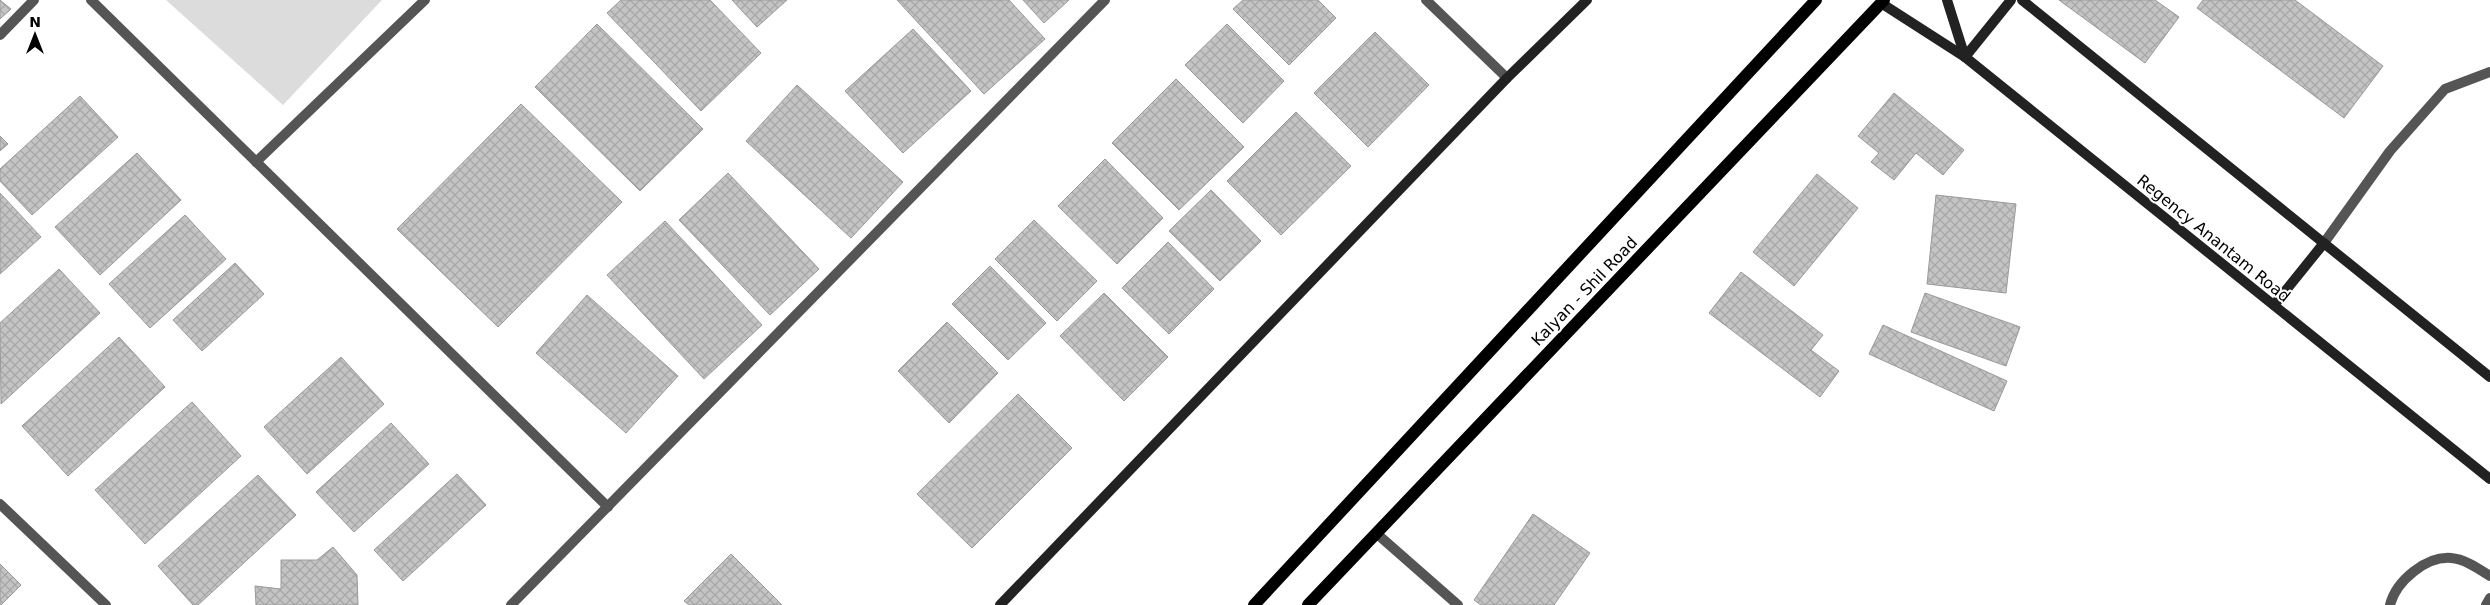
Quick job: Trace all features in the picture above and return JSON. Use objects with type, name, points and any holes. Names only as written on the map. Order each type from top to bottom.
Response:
[{"type":"main road","name":"Kalyan - Shil Road","points":[[1254,605],[1816,0]]},
{"type":"main road","name":"Kalyan - Shil Road","points":[[1308,605],[1882,1]]},
{"type":"street","points":[[0,35],[34,0]]},
{"type":"street","points":[[91,0],[608,507]]},
{"type":"street","points":[[256,162],[425,0]]},
{"type":"street","points":[[512,605],[1105,0]]},
{"type":"street","points":[[1426,0],[1507,78]]},
{"type":"street","points":[[1000,605],[1507,78],[1587,0]]},
{"type":"street","points":[[1947,0],[1965,57]]},
{"type":"street","points":[[1965,57],[2011,0]]},
{"type":"street","points":[[2022,0],[2490,377]]},
{"type":"street","name":"Regency Anantam Road","points":[[1882,1],[1965,57],[2490,479]]},
{"type":"street","points":[[2274,305],[2324,243],[2390,151],[2445,89],[2490,72]]},
{"type":"street","points":[[0,504],[106,605]]},
{"type":"street","points":[[1376,533],[1458,605]]},
{"type":"street","points":[[2390,605],[2406,578],[2425,564],[2451,558],[2474,565],[2490,576]]},
{"type":"street","points":[[2486,605],[2490,598]]},
{"type":"shaded area","points":[[166,0],[382,0],[283,105]]},
{"type":"building","points":[[0,0],[11,9],[0,19]]},
{"type":"building","points":[[621,0],[710,0],[761,53],[701,111],[607,13]]},
{"type":"building","points":[[732,0],[787,0],[757,27]]},
{"type":"building","points":[[897,0],[1009,0],[1045,39],[984,94]]},
{"type":"building","points":[[1023,0],[1069,0],[1044,23]]},
{"type":"building","points":[[1243,0],[1318,0],[1336,18],[1289,65],[1233,9]]},
{"type":"building","points":[[2059,0],[2155,0],[2179,17],[2145,63]]},
{"type":"building","points":[[2203,0],[2295,0],[2383,66],[2344,118],[2197,8]]},
{"type":"building","points":[[597,24],[703,129],[640,191],[535,87]]},
{"type":"building","points":[[1227,24],[1284,81],[1243,123],[1185,65]]},
{"type":"building","points":[[913,29],[971,91],[903,153],[845,91]]},
{"type":"building","points":[[1375,32],[1429,85],[1368,147],[1314,93]]},
{"type":"building","points":[[1176,79],[1244,147],[1179,210],[1112,143]]},
{"type":"building","points":[[797,85],[903,182],[851,238],[746,141]]},
{"type":"building","points":[[1894,93],[1964,150],[1943,175],[1916,153],[1894,180],[1871,162],[1879,153],[1858,136]]},
{"type":"building","points":[[80,96],[118,137],[32,215],[0,181],[0,169]]},
{"type":"building","points":[[521,104],[622,202],[498,327],[397,229]]},
{"type":"building","points":[[1296,112],[1351,166],[1281,235],[1227,181]]},
{"type":"building","points":[[0,136],[8,144],[0,151]]},
{"type":"building","points":[[137,153],[181,200],[100,275],[55,227]]},
{"type":"building","points":[[1105,159],[1163,218],[1117,264],[1058,206]]},
{"type":"building","points":[[728,173],[819,269],[770,315],[679,220]]},
{"type":"building","points":[[1817,174],[1858,208],[1794,286],[1753,252]]},
{"type":"building","points":[[1211,190],[1261,241],[1220,281],[1169,231]]},
{"type":"building","points":[[0,193],[41,237],[0,274]]},
{"type":"building","points":[[1936,195],[2016,204],[2006,293],[1927,284]]},
{"type":"building","points":[[185,215],[226,259],[150,328],[109,284]]},
{"type":"building","points":[[1034,220],[1097,281],[1057,321],[995,259]]},
{"type":"building","points":[[665,221],[762,325],[704,379],[607,275]]},
{"type":"building","points":[[1168,242],[1214,289],[1169,334],[1122,288]]},
{"type":"building","points":[[235,263],[264,294],[202,351],[173,320]]},
{"type":"building","points":[[990,266],[1046,323],[1008,360],[952,304]]},
{"type":"building","points":[[59,269],[100,313],[1,404],[0,323]]},
{"type":"building","points":[[1741,272],[1823,335],[1811,350],[1839,371],[1820,397],[1709,313]]},
{"type":"building","points":[[1104,293],[1168,357],[1124,401],[1060,336]]},
{"type":"building","points":[[1925,293],[2020,327],[2006,366],[1911,332]]},
{"type":"building","points":[[587,295],[678,376],[626,433],[536,353]]},
{"type":"building","points":[[947,322],[998,373],[949,423],[898,371]]},
{"type":"building","points":[[1883,325],[2007,381],[1994,411],[1869,354]]},
{"type":"building","points":[[119,337],[165,387],[68,476],[22,426]]},
{"type":"building","points":[[341,357],[384,404],[307,474],[264,427]]},
{"type":"building","points":[[1018,394],[1072,448],[972,548],[917,494]]},
{"type":"building","points":[[192,402],[241,456],[145,544],[95,490]]},
{"type":"building","points":[[391,423],[429,464],[354,532],[316,492]]},
{"type":"building","points":[[457,474],[486,505],[403,581],[374,550]]},
{"type":"building","points":[[258,475],[296,515],[198,605],[193,605],[158,566]]},
{"type":"building","points":[[1533,514],[1590,553],[1554,605],[1481,605],[1474,600]]},
{"type":"building","points":[[333,547],[357,575],[358,605],[256,605],[255,586],[281,589],[281,560],[317,560]]},
{"type":"building","points":[[731,554],[782,605],[689,605],[684,601]]},
{"type":"building","points":[[0,564],[21,585],[1,605],[0,605]]}]
